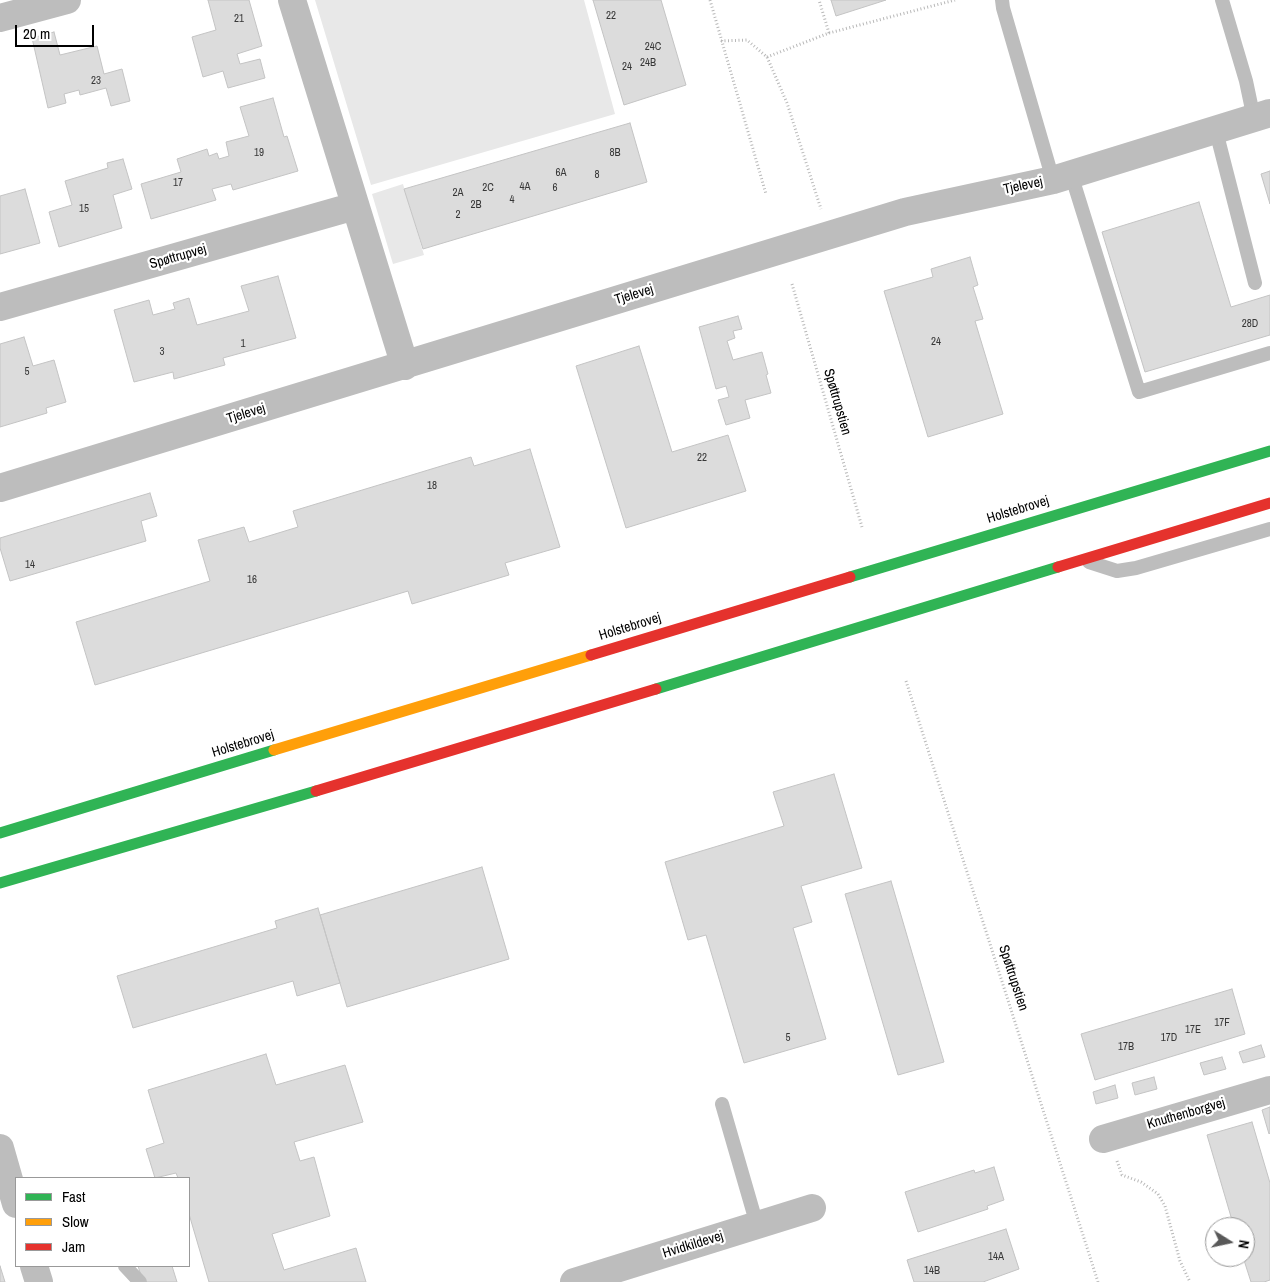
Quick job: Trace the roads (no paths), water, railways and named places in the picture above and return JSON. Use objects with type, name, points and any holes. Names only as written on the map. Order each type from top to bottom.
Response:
[{"type":"main road","name":"Holstebrovej","points":[[0,833],[1270,451]]},
{"type":"main road","points":[[0,883],[407,765],[1270,503]]},
{"type":"street","points":[[0,18],[66,0]]},
{"type":"street","points":[[292,0],[405,366]]},
{"type":"street","name":"Tjelevej","points":[[0,488],[905,212],[1062,177],[1262,116]]},
{"type":"street","name":"Spøttrupvej","points":[[0,308],[355,206]]},
{"type":"street","name":"Knuthenborgvej","points":[[1106,1138],[1270,1090]]},
{"type":"street","points":[[0,1148],[15,1200]]},
{"type":"street","name":"Hvidkildevej","points":[[574,1282],[812,1208]]},
{"type":"street","points":[[34,1267],[39,1282]]},
{"type":"lane","points":[[1002,0],[1003,8],[1062,177],[1139,392],[1270,353]]},
{"type":"lane","points":[[1222,0],[1246,81],[1262,116]]},
{"type":"lane","points":[[1216,130],[1254,283]]},
{"type":"lane","points":[[1083,560],[1117,571],[1136,568],[1270,529]]},
{"type":"lane","points":[[722,1104],[757,1225]]},
{"type":"lane","points":[[126,1267],[140,1282]]}]
